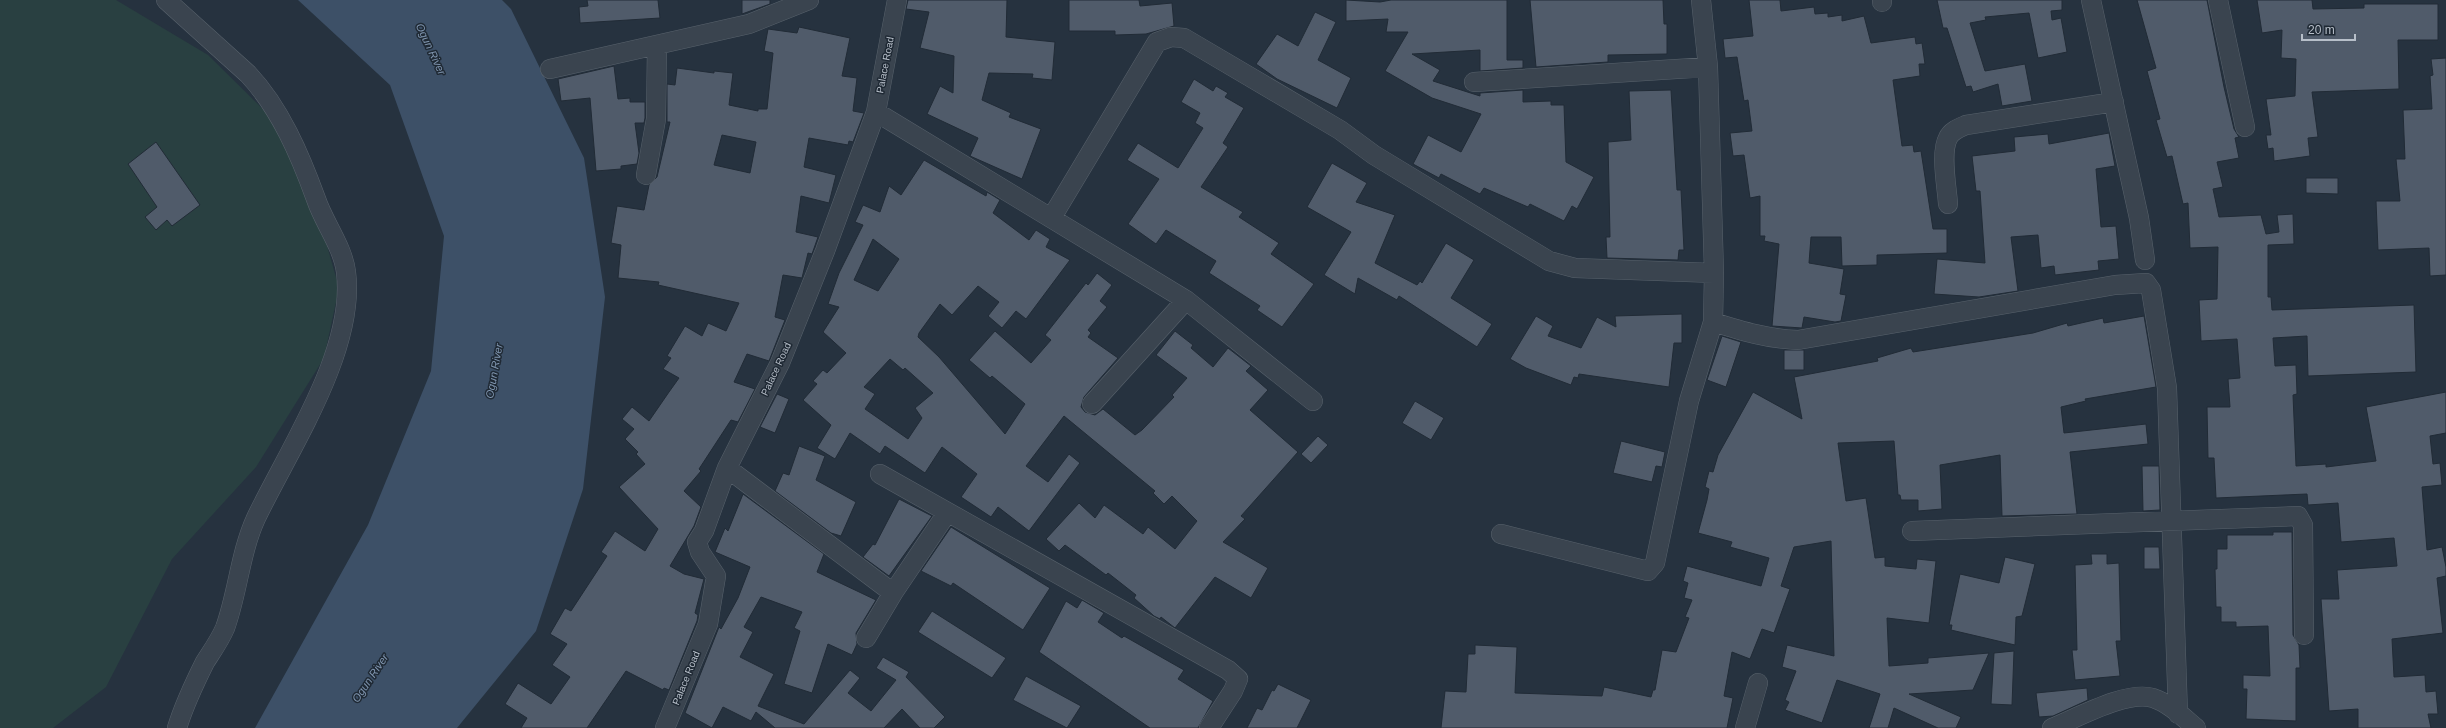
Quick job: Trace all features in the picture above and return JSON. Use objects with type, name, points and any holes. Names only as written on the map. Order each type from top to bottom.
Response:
[{"type":"street","points":[[166,0],[248,74],[260,87],[293,144],[323,218],[343,259],[346,288],[345,313],[322,386],[250,532],[224,630],[189,694],[177,728]]},
{"type":"street","points":[[550,68],[749,24],[809,0]]},
{"type":"street","name":"Palace Road","points":[[665,728],[708,624],[716,576],[700,552],[697,542],[704,531],[726,468],[780,363],[825,251],[876,112],[897,0]]},
{"type":"street","points":[[1502,534],[1648,570],[1656,563],[1689,401],[1713,322],[1714,272],[1708,67],[1701,0]]},
{"type":"street","points":[[2091,0],[2139,218],[2144,260]]},
{"type":"street","points":[[2218,0],[2245,127]]},
{"type":"street","points":[[1052,217],[1157,42],[1171,37],[1184,38],[1340,130],[1374,155],[1549,261],[1575,268],[1714,272]]},
{"type":"street","points":[[646,175],[656,119],[657,45]]},
{"type":"street","points":[[1474,82],[1708,67]]},
{"type":"street","points":[[1948,204],[1944,148],[1948,136],[1957,129],[1966,125],[2114,102]]},
{"type":"street","points":[[876,112],[1052,217],[1186,300],[1313,401]]},
{"type":"street","points":[[1713,322],[1753,335],[1777,340],[1798,340],[2115,285],[2146,283],[2151,290],[2167,388],[2173,522],[2178,714]]},
{"type":"street","points":[[1092,404],[1186,300]]},
{"type":"street","points":[[726,468],[893,593]]},
{"type":"street","points":[[880,474],[1228,670],[1238,679],[1233,691],[1209,728]]},
{"type":"street","points":[[866,638],[893,593],[947,513]]},
{"type":"street","points":[[1912,532],[2293,516],[2301,519],[2304,636]]},
{"type":"street","points":[[1745,728],[1758,682]]},
{"type":"street","points":[[2052,728],[2128,698],[2142,696],[2155,699],[2196,728]]},
{"type":"green space","points":[[0,0],[116,0],[208,55],[271,117],[320,221],[339,288],[324,358],[256,467],[172,559],[106,687],[53,728],[0,728]]},
{"type":"water","name":"Ogun River","points":[[298,0],[502,0],[511,9],[584,158],[605,297],[583,489],[536,631],[457,728],[255,728],[368,525],[431,371],[444,236],[390,85]]},
{"type":"building","points":[[587,0],[658,0],[660,18],[580,23],[579,7],[588,6]]},
{"type":"building","points":[[742,0],[770,0],[770,4],[742,14]]},
{"type":"building","points":[[908,0],[1007,0],[1006,37],[1055,42],[1052,80],[1032,78],[1033,74],[989,73],[982,100],[1011,113],[1009,117],[1041,129],[1022,179],[970,156],[978,138],[927,114],[940,86],[953,93],[954,56],[920,48],[929,12],[906,9]]},
{"type":"building","points":[[1069,0],[1139,0],[1140,6],[1172,3],[1174,26],[1146,34],[1115,35],[1115,31],[1069,31]]},
{"type":"building","points":[[1346,0],[1380,2],[1391,0],[1507,0],[1507,60],[1523,60],[1523,68],[1480,71],[1480,50],[1412,54],[1440,70],[1433,81],[1480,96],[1480,93],[1523,90],[1523,102],[1551,101],[1551,105],[1564,105],[1566,162],[1594,177],[1577,209],[1572,206],[1564,221],[1530,204],[1528,207],[1484,188],[1480,194],[1441,174],[1439,178],[1413,164],[1428,135],[1461,152],[1481,114],[1432,98],[1385,71],[1408,32],[1386,32],[1388,19],[1346,21]]},
{"type":"building","points":[[1530,0],[1663,0],[1664,24],[1667,24],[1667,54],[1608,55],[1608,62],[1536,67]]},
{"type":"building","points":[[1749,0],[1780,0],[1781,11],[1814,7],[1815,14],[1828,13],[1828,17],[1842,15],[1842,21],[1864,16],[1871,43],[1915,37],[1916,44],[1922,43],[1925,64],[1919,64],[1920,76],[1893,80],[1902,146],[1913,145],[1914,152],[1921,151],[1933,229],[1947,229],[1947,253],[1877,255],[1877,265],[1842,266],[1841,237],[1811,237],[1809,263],[1844,269],[1840,294],[1846,295],[1841,321],[1835,322],[1804,317],[1802,328],[1772,326],[1779,244],[1764,241],[1765,236],[1760,236],[1760,196],[1750,198],[1744,155],[1733,156],[1730,133],[1752,131],[1748,100],[1744,101],[1737,57],[1725,58],[1723,39],[1753,36]]},
{"type":"building","points":[[1937,0],[2062,0],[2062,10],[2051,11],[2052,20],[2061,18],[2067,52],[2038,58],[2029,13],[1985,17],[1986,20],[1970,23],[1985,71],[2025,64],[2032,101],[2002,106],[1998,84],[1973,92],[1971,86],[1966,87],[1947,28],[1943,28]]},
{"type":"building","points":[[2137,0],[2207,0],[2224,87],[2234,129],[2239,137],[2235,138],[2239,158],[2217,162],[2223,187],[2213,189],[2219,217],[2261,215],[2266,234],[2279,232],[2277,215],[2293,214],[2294,244],[2268,245],[2268,297],[2271,297],[2272,310],[2414,305],[2416,372],[2308,376],[2307,336],[2273,338],[2275,366],[2296,365],[2297,394],[2293,395],[2296,466],[2326,464],[2326,467],[2376,461],[2366,407],[2446,392],[2446,433],[2430,436],[2433,464],[2440,463],[2442,485],[2422,487],[2427,550],[2442,547],[2446,567],[2446,576],[2437,578],[2443,633],[2392,639],[2394,677],[2425,675],[2426,692],[2436,691],[2438,714],[2428,714],[2431,728],[2358,728],[2358,709],[2329,711],[2321,599],[2339,599],[2337,570],[2397,566],[2394,538],[2341,542],[2338,503],[2308,505],[2307,494],[2216,498],[2214,458],[2208,458],[2207,407],[2230,407],[2228,379],[2240,378],[2237,339],[2201,341],[2199,300],[2217,299],[2218,247],[2190,248],[2188,203],[2183,204],[2172,156],[2167,157],[2156,120],[2160,119],[2147,71],[2156,68]]},
{"type":"building","points":[[2257,0],[2312,0],[2313,9],[2364,8],[2364,4],[2438,4],[2438,40],[2398,40],[2399,89],[2312,92],[2318,137],[2308,138],[2310,156],[2274,161],[2273,148],[2268,149],[2266,135],[2271,135],[2266,99],[2295,96],[2296,59],[2281,58],[2282,30],[2262,33]]},
{"type":"building","points":[[1315,12],[1336,22],[1318,60],[1351,78],[1337,108],[1277,79],[1256,64],[1277,34],[1298,46]]},
{"type":"building","points":[[799,27],[850,38],[842,76],[857,78],[853,111],[864,113],[853,142],[849,141],[848,145],[809,138],[804,167],[836,175],[829,203],[801,196],[796,232],[818,237],[812,254],[808,253],[802,278],[783,275],[775,317],[785,320],[769,361],[747,354],[734,382],[755,389],[738,422],[731,420],[699,469],[701,471],[684,491],[701,507],[694,526],[670,566],[684,574],[704,579],[695,613],[698,615],[697,621],[669,690],[664,688],[663,690],[626,671],[587,728],[521,728],[527,718],[505,704],[518,683],[551,704],[570,677],[552,665],[567,644],[550,634],[565,608],[571,611],[607,556],[601,552],[615,531],[645,551],[658,529],[619,487],[645,464],[636,454],[638,452],[625,439],[634,429],[622,419],[632,407],[649,421],[679,378],[663,369],[671,358],[667,356],[685,326],[702,336],[708,323],[726,331],[739,303],[658,285],[659,282],[618,278],[621,245],[611,243],[617,206],[644,210],[649,185],[657,177],[670,122],[667,122],[667,84],[675,85],[677,68],[714,73],[714,71],[733,73],[729,105],[758,111],[758,109],[767,109],[773,53],[764,51],[768,29],[797,33]],"holes":[[[722,135],[756,142],[750,173],[714,165]]]},
{"type":"building","points":[[2446,58],[2446,275],[2430,276],[2429,248],[2378,250],[2376,201],[2400,201],[2396,159],[2405,159],[2403,110],[2432,109],[2430,76],[2433,75],[2431,59]]},
{"type":"building","points":[[614,66],[618,99],[630,98],[630,102],[645,102],[644,123],[635,123],[639,153],[637,164],[621,166],[621,169],[596,171],[590,98],[561,101],[558,79]]},
{"type":"building","points":[[1194,79],[1213,91],[1216,86],[1228,93],[1225,97],[1244,108],[1223,143],[1228,147],[1201,187],[1243,212],[1239,217],[1279,243],[1271,254],[1314,284],[1282,327],[1257,310],[1260,306],[1209,273],[1216,261],[1166,230],[1156,244],[1128,224],[1159,179],[1127,160],[1138,143],[1178,168],[1203,128],[1195,123],[1200,113],[1181,102]]},
{"type":"building","points":[[1671,90],[1677,190],[1681,190],[1684,250],[1679,250],[1678,260],[1607,258],[1606,237],[1610,237],[1608,142],[1631,140],[1629,91]]},
{"type":"building","points":[[2109,133],[2115,166],[2096,169],[2101,227],[2116,226],[2119,259],[2098,261],[2099,270],[2055,275],[2054,266],[2041,268],[2038,235],[2011,237],[2018,291],[1979,297],[1934,294],[1937,259],[1985,263],[1980,191],[1976,191],[1972,156],[2015,151],[2014,137],[2048,134],[2049,144]]},
{"type":"building","points":[[156,142],[200,205],[172,226],[167,220],[156,230],[145,217],[157,207],[128,164]]},
{"type":"building","points":[[924,160],[986,196],[987,192],[1000,200],[993,213],[1029,240],[1036,230],[1050,239],[1046,247],[1070,260],[1026,319],[1016,311],[1002,328],[988,316],[999,302],[978,286],[952,315],[940,304],[919,333],[918,337],[939,357],[1005,434],[1025,404],[992,376],[990,378],[969,360],[995,331],[1031,363],[1051,340],[1045,335],[1086,283],[1088,285],[1097,273],[1112,285],[1100,301],[1107,307],[1088,330],[1091,333],[1088,337],[1118,358],[1084,397],[1081,407],[1085,412],[1095,415],[1103,409],[1135,435],[1142,430],[1174,397],[1172,395],[1187,378],[1156,355],[1175,331],[1193,345],[1191,348],[1213,367],[1228,348],[1251,366],[1246,371],[1268,390],[1250,410],[1298,452],[1241,516],[1245,519],[1223,542],[1268,568],[1251,598],[1215,577],[1175,628],[1161,617],[1160,619],[1154,616],[1134,598],[1136,595],[1108,573],[1106,575],[1065,545],[1059,551],[1046,539],[1079,503],[1095,518],[1104,505],[1143,534],[1148,527],[1175,549],[1197,521],[1172,496],[1164,504],[1153,493],[1155,491],[1064,416],[1026,466],[1048,482],[1069,454],[1080,463],[1029,531],[998,507],[991,517],[961,497],[977,474],[942,447],[925,473],[885,446],[880,454],[850,433],[835,459],[817,448],[831,425],[803,400],[817,384],[813,381],[823,370],[827,373],[846,353],[823,332],[839,307],[828,304],[839,273],[863,225],[855,222],[863,205],[880,212],[889,186],[901,195]],"holes":[[[873,239],[899,259],[878,291],[854,280]],[[890,359],[903,370],[905,368],[933,393],[915,408],[922,418],[908,439],[865,409],[875,394],[864,387]]]},
{"type":"building","points":[[1332,163],[1367,183],[1356,202],[1395,215],[1375,263],[1417,285],[1420,281],[1422,283],[1446,243],[1474,260],[1451,298],[1492,324],[1477,347],[1399,296],[1397,300],[1358,278],[1355,294],[1324,275],[1351,232],[1307,207]]},
{"type":"building","points":[[2306,178],[2338,178],[2338,194],[2306,193]]},
{"type":"building","points":[[1682,314],[1682,343],[1674,343],[1669,387],[1579,374],[1578,378],[1574,377],[1571,385],[1526,368],[1510,359],[1536,316],[1553,326],[1548,336],[1581,348],[1597,317],[1616,327],[1615,316]]},
{"type":"building","points":[[2144,316],[2156,387],[2085,399],[2086,401],[2061,407],[2064,433],[2146,424],[2148,444],[2070,452],[2077,514],[2002,516],[2000,455],[1940,465],[1942,509],[1918,511],[1918,500],[1901,500],[1900,495],[1898,495],[1894,441],[1838,443],[1846,501],[1866,498],[1875,558],[1885,557],[1885,566],[1916,569],[1917,559],[1936,561],[1929,623],[1887,618],[1889,666],[1928,663],[1928,658],[1989,653],[1973,690],[1909,694],[1961,717],[1956,728],[1938,728],[1894,708],[1888,728],[1869,728],[1880,694],[1837,680],[1822,723],[1785,710],[1789,702],[1785,700],[1796,671],[1782,667],[1787,645],[1834,656],[1831,541],[1794,547],[1781,586],[1790,589],[1774,633],[1762,629],[1750,659],[1732,652],[1724,696],[1733,698],[1727,728],[1441,728],[1445,691],[1466,692],[1468,654],[1475,654],[1475,645],[1517,647],[1515,693],[1602,696],[1604,687],[1651,697],[1653,690],[1655,690],[1662,650],[1676,652],[1689,618],[1685,617],[1692,600],[1684,598],[1688,583],[1683,581],[1687,566],[1761,586],[1769,558],[1730,547],[1732,542],[1698,533],[1709,489],[1705,487],[1709,471],[1713,472],[1718,455],[1753,392],[1802,419],[1794,377],[1878,361],[1877,358],[1911,348],[1913,352],[2033,333],[2067,323],[2068,326],[2103,318],[2104,323]]},
{"type":"building","points":[[1722,336],[1741,342],[1726,387],[1707,380]]},
{"type":"building","points":[[1784,350],[1804,350],[1804,370],[1784,370]]},
{"type":"building","points":[[777,394],[789,399],[775,433],[760,427]]},
{"type":"building","points":[[1415,401],[1444,418],[1431,440],[1402,423]]},
{"type":"building","points":[[1318,436],[1328,445],[1311,463],[1301,454]]},
{"type":"building","points":[[1621,441],[1665,452],[1662,467],[1656,466],[1652,482],[1613,473]]},
{"type":"building","points":[[799,446],[825,456],[816,480],[856,502],[841,536],[831,533],[775,491],[783,473],[789,475]]},
{"type":"building","points":[[2142,466],[2159,466],[2160,510],[2143,511]]},
{"type":"building","points":[[743,494],[824,554],[817,572],[876,600],[856,633],[857,644],[852,655],[828,644],[812,693],[784,684],[800,631],[794,628],[802,612],[761,597],[744,627],[753,632],[740,657],[774,674],[758,706],[804,724],[850,670],[860,678],[848,693],[871,711],[896,680],[876,668],[883,657],[909,672],[906,677],[945,717],[934,728],[920,728],[902,709],[884,728],[775,728],[756,712],[751,721],[723,707],[712,728],[685,713],[719,627],[721,629],[738,598],[750,567],[715,552],[725,528],[728,531]]},
{"type":"building","points":[[899,499],[932,516],[889,576],[863,557],[873,544],[875,545]]},
{"type":"building","points":[[951,527],[1050,588],[1023,630],[953,583],[951,586],[921,571]]},
{"type":"building","points":[[2273,532],[2292,532],[2293,635],[2299,645],[2300,668],[2296,668],[2296,721],[2246,719],[2247,689],[2243,689],[2243,675],[2270,676],[2268,626],[2236,627],[2236,622],[2221,622],[2221,607],[2216,607],[2215,569],[2217,569],[2217,549],[2227,549],[2227,535],[2273,535]]},
{"type":"building","points":[[2144,547],[2159,547],[2160,569],[2144,569]]},
{"type":"building","points":[[2091,554],[2107,554],[2107,564],[2119,563],[2121,641],[2116,641],[2120,676],[2075,680],[2072,650],[2077,650],[2075,565],[2092,564]]},
{"type":"building","points":[[2005,557],[2035,564],[2022,616],[2016,617],[2015,645],[1951,630],[1952,625],[1949,625],[1960,574],[1999,583]]},
{"type":"building","points":[[1082,600],[1104,613],[1098,622],[1122,638],[1124,636],[1184,670],[1178,679],[1213,701],[1198,728],[1150,728],[1039,652],[1066,601],[1077,608]]},
{"type":"building","points":[[932,611],[1006,658],[992,678],[918,632]]},
{"type":"building","points":[[2014,651],[2012,705],[1991,704],[1994,653]]},
{"type":"building","points":[[1026,676],[1081,706],[1067,728],[1013,700]]},
{"type":"building","points":[[1278,684],[1311,700],[1297,728],[1247,728],[1257,708],[1262,710],[1272,690],[1274,691]]},
{"type":"building","points":[[2087,688],[2088,700],[2053,716],[2039,717],[2036,693]]}]
